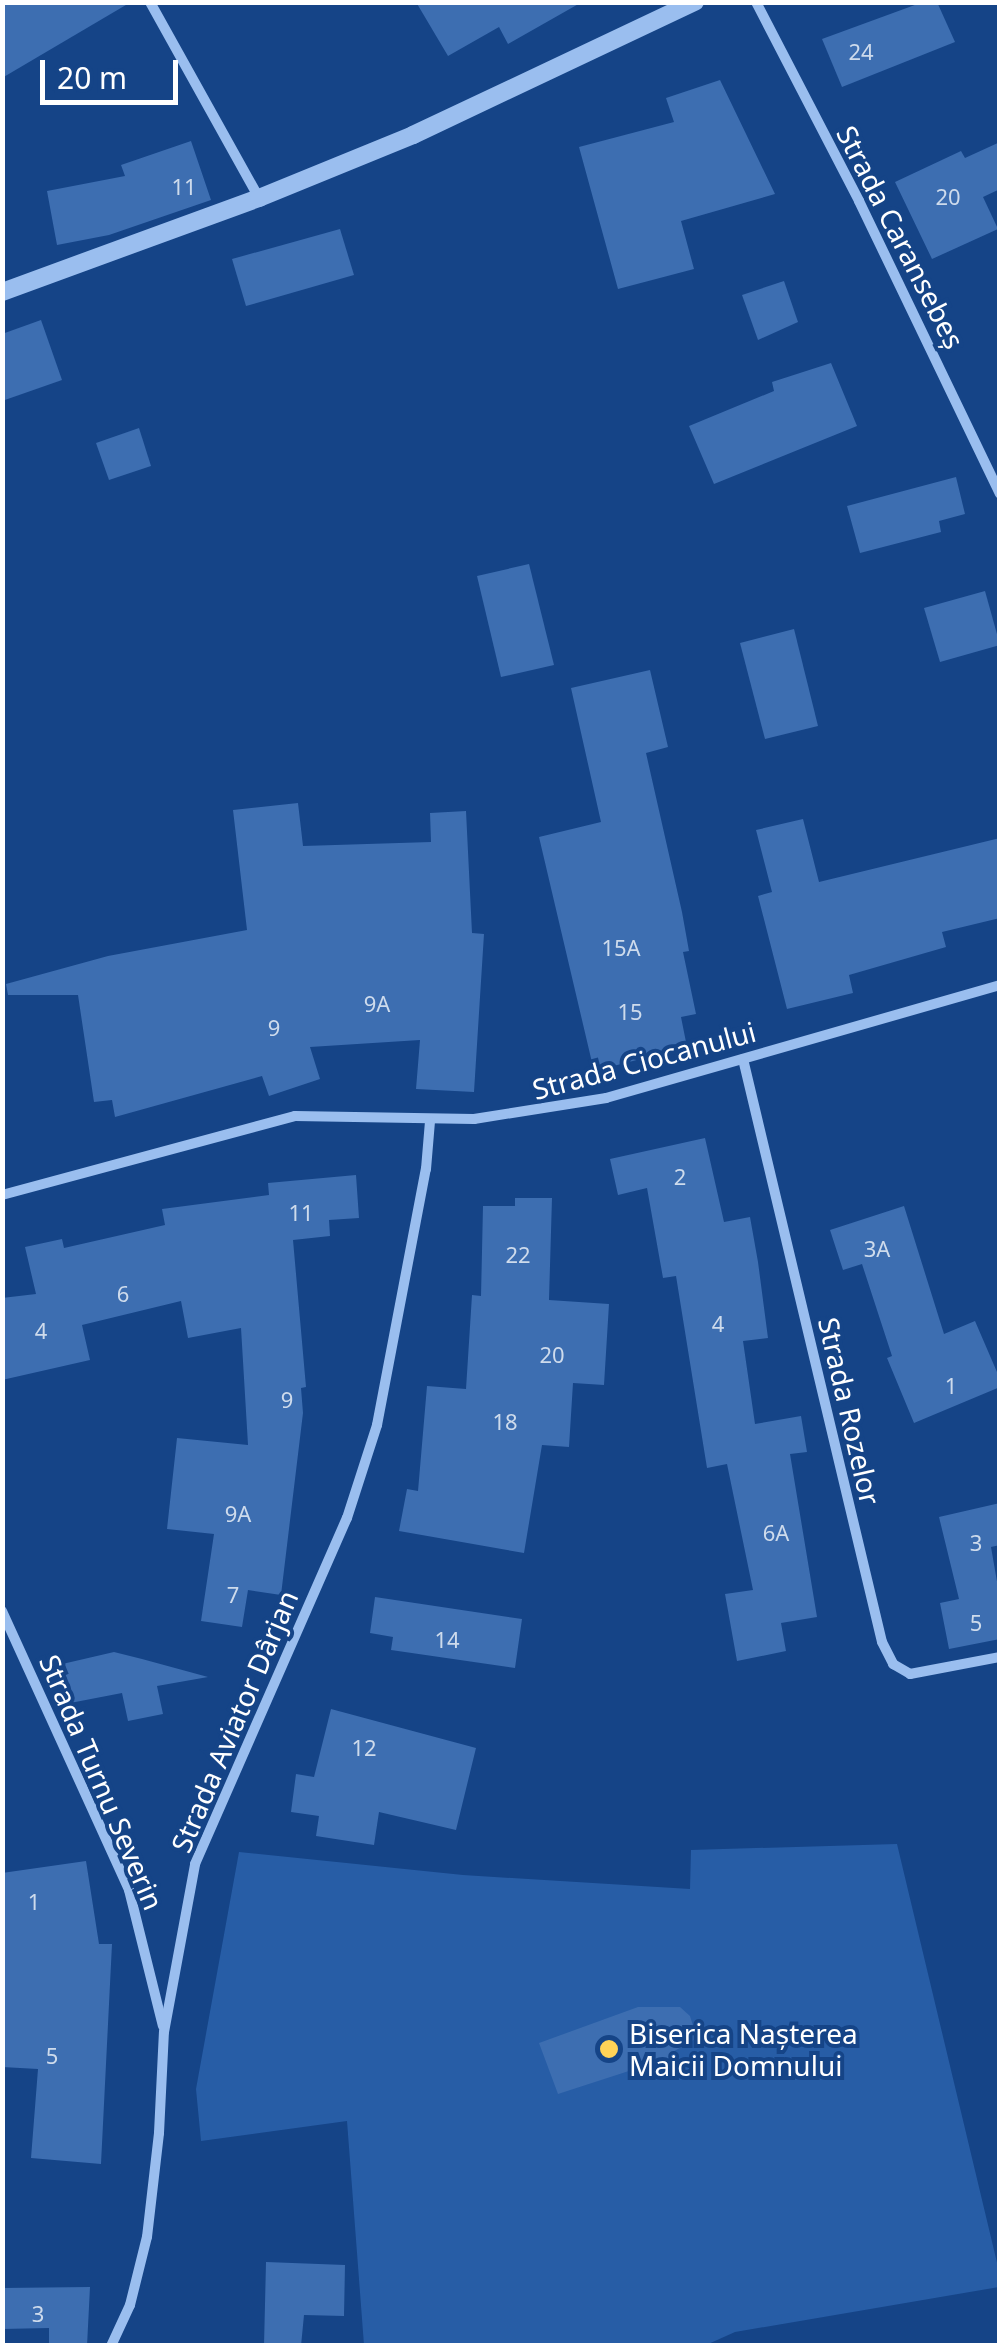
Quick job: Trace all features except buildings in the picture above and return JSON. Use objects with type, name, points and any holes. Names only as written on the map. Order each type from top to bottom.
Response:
[{"type":"street","points":[[150,2],[259,198]]},
{"type":"street","points":[[2,292],[259,198],[465,112],[695,2]]},
{"type":"street","name":"Strada Caransebeș","points":[[756,2],[859,201],[1000,494]]},
{"type":"street","name":"Strada Ciocanului","points":[[2,1195],[296,1116],[430,1121],[526,1114],[606,1098],[1000,985]]},
{"type":"street","name":"Strada Rozelor","points":[[743,1058],[882,1642],[892,1664],[910,1674],[1000,1657]]},
{"type":"street","name":"Strada Aviator Dârjan","points":[[111,2346],[130,2305],[147,2237],[159,2133],[164,2032],[195,1864],[347,1518],[377,1424],[426,1169],[430,1121]]},
{"type":"street","name":"Strada Turnu Severin","points":[[2,1611],[129,1890],[164,2032]]},
{"type":"shaded area","points":[[897,1844],[999,2271],[999,2287],[735,2332],[706,2345],[364,2345],[347,2121],[201,2141],[196,2089],[239,1852],[463,1875],[690,1889],[691,1850]]},
{"type":"place","name":"Biserica Nașterea Maicii Domnului","points":[[609,2049]]}]
